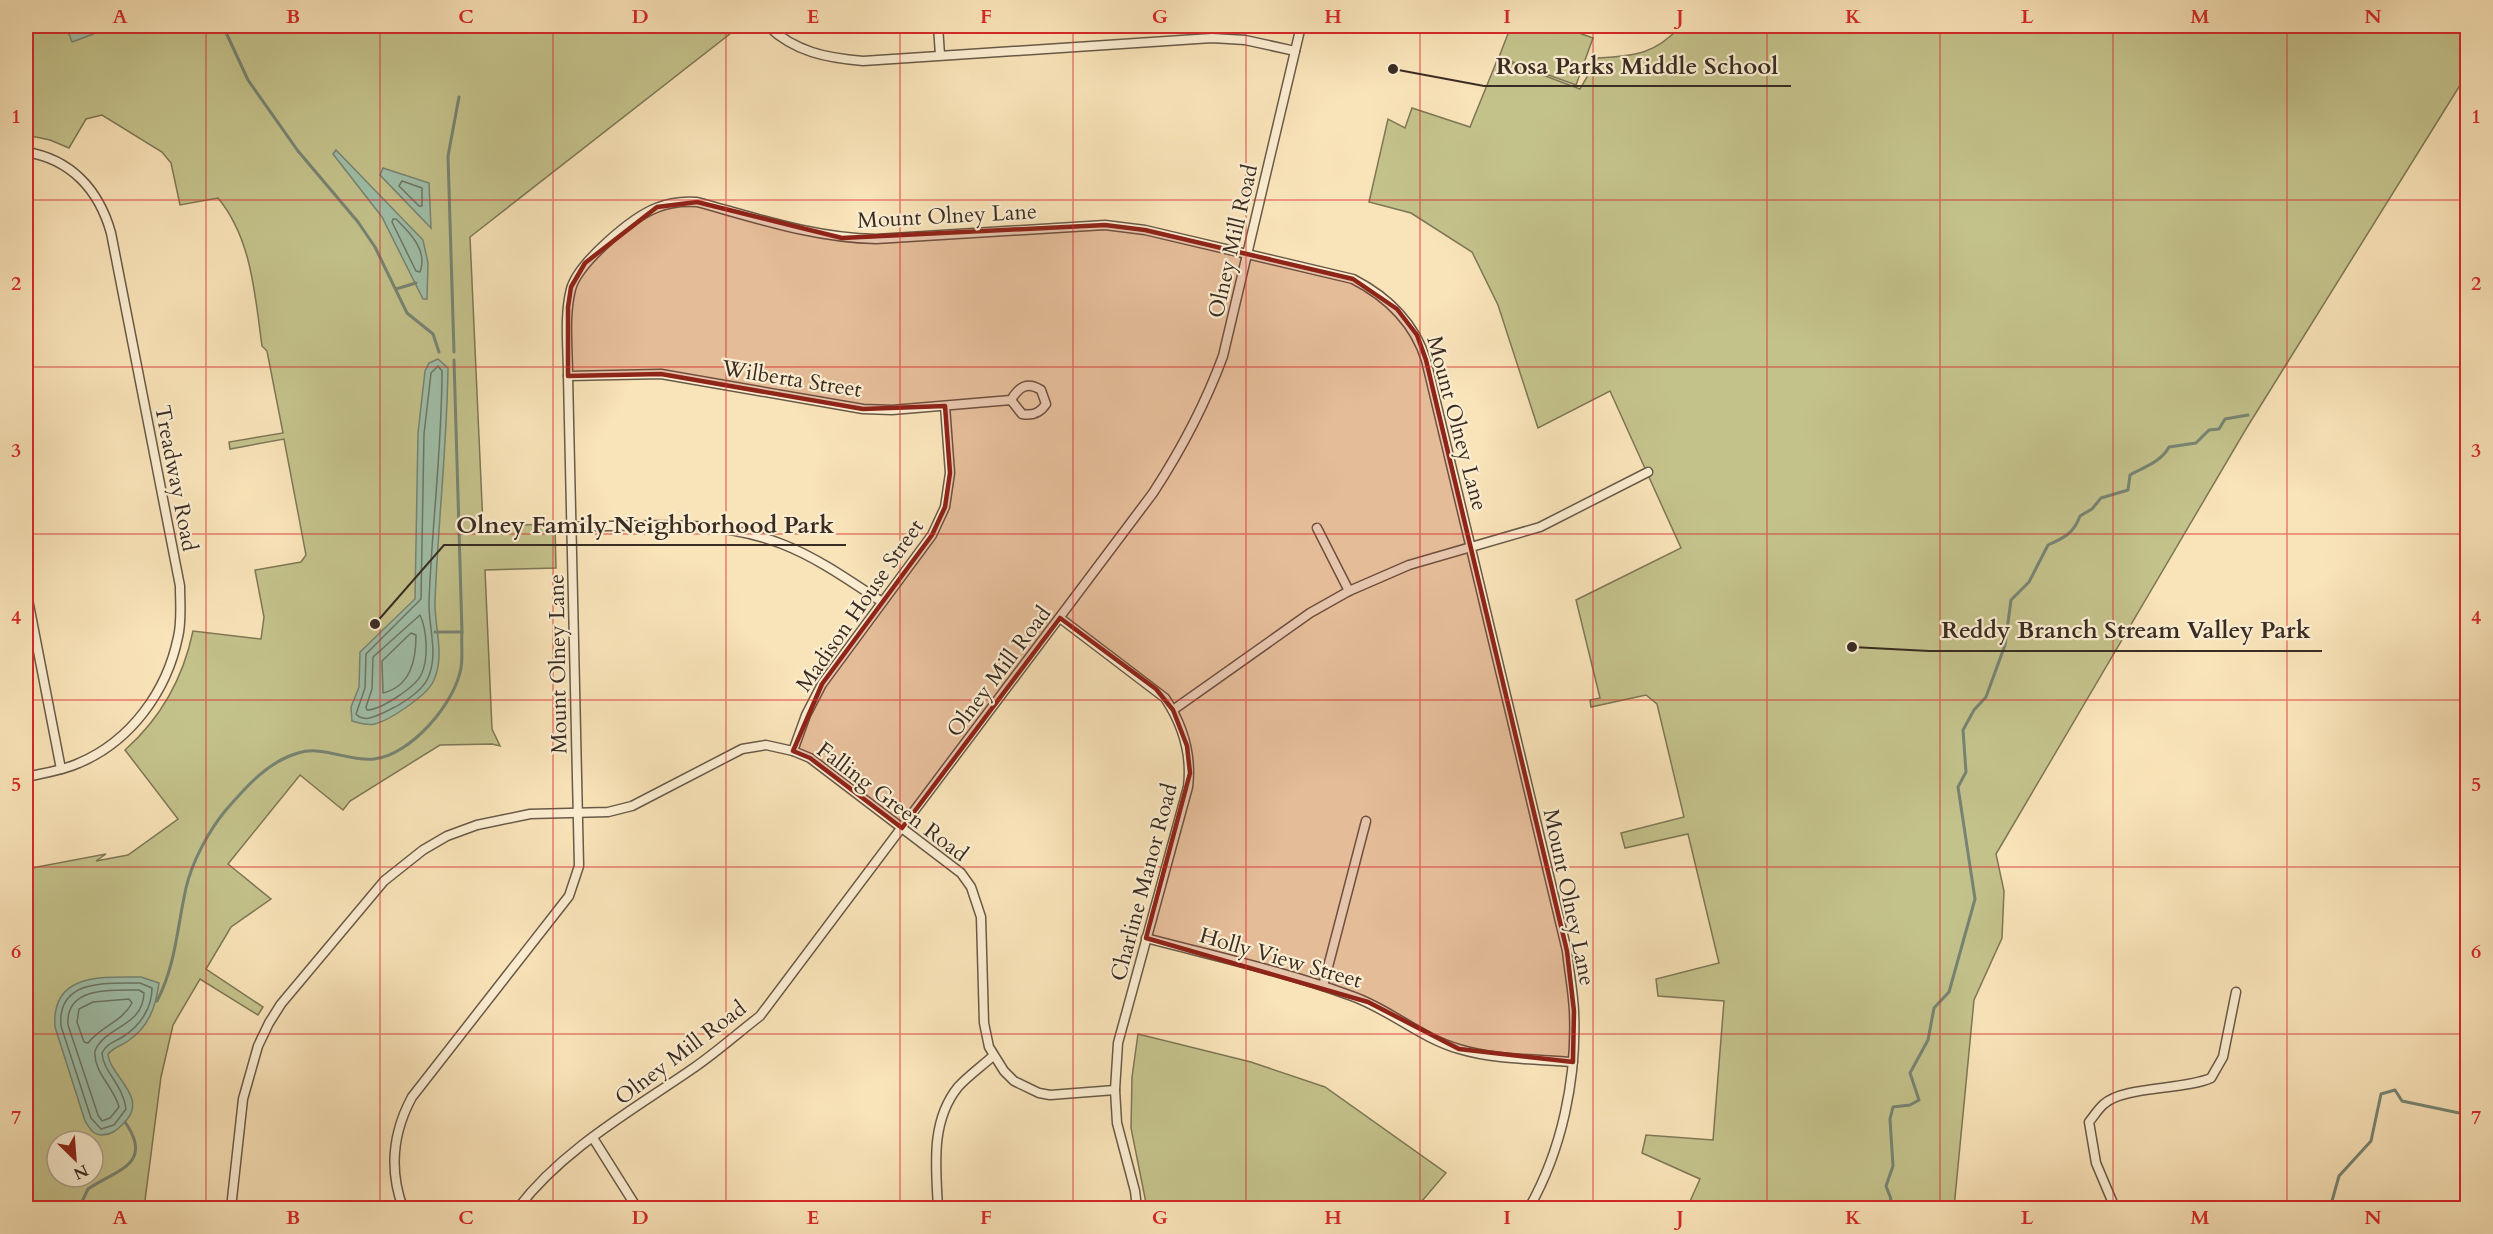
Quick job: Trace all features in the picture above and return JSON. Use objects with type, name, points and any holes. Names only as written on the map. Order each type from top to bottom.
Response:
[{"type":"street","points":[[768,26],[797,46],[830,58],[863,61],[1212,38],[1245,40],[1295,51]]},
{"type":"street","points":[[938,26],[940,55]]},
{"type":"street","name":"Olney Mill Road","points":[[518,1209],[545,1176],[593,1138],[698,1065],[760,1016],[1158,485],[1211,389],[1223,356],[1301,26]]},
{"type":"street","name":"Treadway Road","points":[[26,152],[54,159],[77,174],[105,211],[180,586],[179,636],[169,669],[152,702],[118,739],[99,753],[61,770],[26,777]]},
{"type":"street","name":"Mount Olney Lane","points":[[404,1209],[397,1191],[393,1162],[396,1138],[412,1097],[569,896],[579,867],[568,376],[568,307],[572,286],[585,263],[641,216],[657,207],[685,201],[697,201],[802,231],[842,238],[876,239],[1105,225],[1145,230],[1353,279],[1371,288],[1397,309],[1421,344],[1472,548],[1567,951],[1574,1011],[1573,1062],[1567,1105],[1554,1151],[1529,1209]]},
{"type":"street","name":"Wilberta Street","points":[[568,376],[661,374],[863,409],[945,406],[1011,400]]},
{"type":"street","name":"Madison House Street","points":[[793,751],[806,715],[822,684],[932,535],[945,507],[950,473],[945,406]]},
{"type":"street","points":[[1173,710],[1310,613],[1349,591],[1409,565],[1540,527],[1648,472]]},
{"type":"street","points":[[572,527],[692,525],[750,534],[782,544],[813,558],[882,602]]},
{"type":"street","points":[[1317,528],[1349,591]]},
{"type":"street","points":[[26,589],[61,770]]},
{"type":"street","name":"Charline Manor Road","points":[[1060,618],[1156,689],[1173,710],[1187,746],[1190,773],[1119,1043],[1114,1090],[1117,1123],[1135,1191],[1137,1209]]},
{"type":"street","name":"Falling Green Road","points":[[231,1209],[243,1099],[258,1046],[281,1004],[384,880],[423,850],[447,836],[477,825],[530,814],[608,812],[632,806],[742,748],[766,745],[793,751],[810,758],[961,873],[978,903],[984,1023],[993,1056],[1014,1081],[1039,1093],[1050,1095],[1114,1090]]},
{"type":"street","points":[[1323,986],[1366,822]]},
{"type":"street","name":"Holly View Street","points":[[1146,938],[1323,986],[1368,1002],[1436,1040],[1459,1049],[1573,1062]]},
{"type":"street","points":[[2115,1209],[2096,1163],[2089,1122],[2105,1102],[2150,1089],[2183,1086],[2211,1078],[2223,1057],[2236,992]]},
{"type":"street","points":[[938,1209],[936,1149],[941,1119],[948,1101],[960,1085],[993,1056]]},
{"type":"street","points":[[593,1138],[637,1209]]},
{"type":"highlighted area","points":[[697,202],[842,238],[1105,225],[1145,230],[1353,279],[1397,309],[1417,335],[1426,360],[1567,951],[1574,1011],[1573,1062],[1459,1049],[1368,1002],[1146,938],[1190,773],[1187,746],[1173,710],[1156,689],[1060,618],[902,828],[810,758],[793,751],[822,684],[932,535],[945,507],[950,473],[945,406],[863,409],[661,374],[568,376],[568,307],[571,287],[585,263],[657,207]]},
{"type":"shaded area","points":[[26,26],[740,26],[470,237],[483,526],[555,524],[556,568],[485,570],[492,729],[500,746],[492,744],[440,745],[350,801],[343,810],[300,775],[228,864],[271,899],[231,927],[206,969],[263,1007],[258,1015],[200,979],[173,1025],[161,1077],[144,1208],[26,1208],[26,869],[106,854],[96,861],[128,855],[178,819],[125,750],[149,725],[169,696],[189,649],[193,631],[261,639],[264,617],[255,570],[301,562],[306,555],[284,439],[230,449],[229,442],[283,433],[267,351],[262,346],[250,269],[238,231],[229,214],[218,198],[180,205],[171,163],[162,152],[102,115],[86,119],[69,148],[50,140],[26,135]]},
{"type":"shaded area","points":[[1511,26],[1559,26],[1593,38],[1576,85],[1499,57]]},
{"type":"shaded area","points":[[1681,26],[2467,26],[2467,74],[2246,429],[1996,854],[2004,891],[2002,938],[1974,1000],[1954,1208],[1687,1208],[1700,1179],[1642,1153],[1646,1135],[1713,1140],[1724,1001],[1658,996],[1656,979],[1719,963],[1688,834],[1625,848],[1621,833],[1684,817],[1657,704],[1646,695],[1591,707],[1590,700],[1600,698],[1576,600],[1681,548],[1610,391],[1538,428],[1498,305],[1472,252],[1411,213],[1369,202],[1388,119],[1405,128],[1412,108],[1470,127],[1498,58],[1580,89],[1598,58],[1644,52],[1662,43]]},
{"type":"shaded area","points":[[1138,1034],[1251,1062],[1325,1087],[1446,1173],[1416,1208],[1147,1208],[1131,1128],[1132,1077]]},
{"type":"water","points":[[66,26],[102,26],[104,30],[72,42]]},
{"type":"water","points":[[336,150],[423,240],[428,263],[427,299],[423,299],[382,217],[333,154]]},
{"type":"water","points":[[383,168],[429,183],[431,228],[380,175]]},
{"type":"water","points":[[438,359],[448,368],[435,601],[439,652],[437,672],[429,688],[407,707],[382,722],[372,725],[363,724],[352,721],[351,707],[359,687],[360,652],[415,599],[418,433],[425,371],[429,363]]},
{"type":"water","points":[[110,977],[141,977],[159,983],[156,1000],[146,1023],[135,1035],[108,1054],[110,1063],[131,1096],[133,1105],[123,1124],[114,1132],[105,1135],[105,1129],[91,1129],[85,1121],[55,1027],[56,1009],[61,996],[70,987],[82,982]]},
{"type":"waterway","points":[[223,26],[248,80],[298,151],[358,222],[375,247],[407,313],[433,334],[439,352]]},
{"type":"waterway","points":[[454,352],[448,156],[459,97]]},
{"type":"waterway","points":[[396,289],[416,283]]},
{"type":"waterway","points":[[157,1001],[172,960],[192,868],[213,828],[241,793],[276,762],[298,753],[317,751],[374,759],[402,748],[416,738],[441,711],[457,682],[462,664],[462,632],[454,360]]},
{"type":"waterway","points":[[1886,1208],[1891,1199],[1886,1186],[1893,1166],[1890,1119],[1893,1107],[1910,1105],[1919,1100],[1910,1073],[1928,1040],[1934,1008],[1949,992],[1975,899],[1958,787],[1966,772],[1963,730],[1974,710],[1986,697],[2005,645],[2011,600],[2029,582],[2048,545],[2068,534],[2075,527],[2080,516],[2092,509],[2101,498],[2128,490],[2130,475],[2157,460],[2169,447],[2196,443],[2209,430],[2219,429],[2225,419],[2248,415]]},
{"type":"waterway","points":[[435,632],[462,632]]},
{"type":"waterway","points":[[2330,1208],[2339,1176],[2371,1141],[2381,1094],[2395,1090],[2402,1101],[2464,1114],[2468,1118]]},
{"type":"waterway","points":[[79,1208],[88,1189],[119,1171],[134,1157],[136,1148],[133,1136],[125,1122]]},
{"type":"place","name":"Rosa Parks Middle School","points":[[1393,69]]},
{"type":"place","name":"Olney Family Neighborhood Park","points":[[375,624]]},
{"type":"place","name":"Reddy Branch Stream Valley Park","points":[[1852,647]]}]
